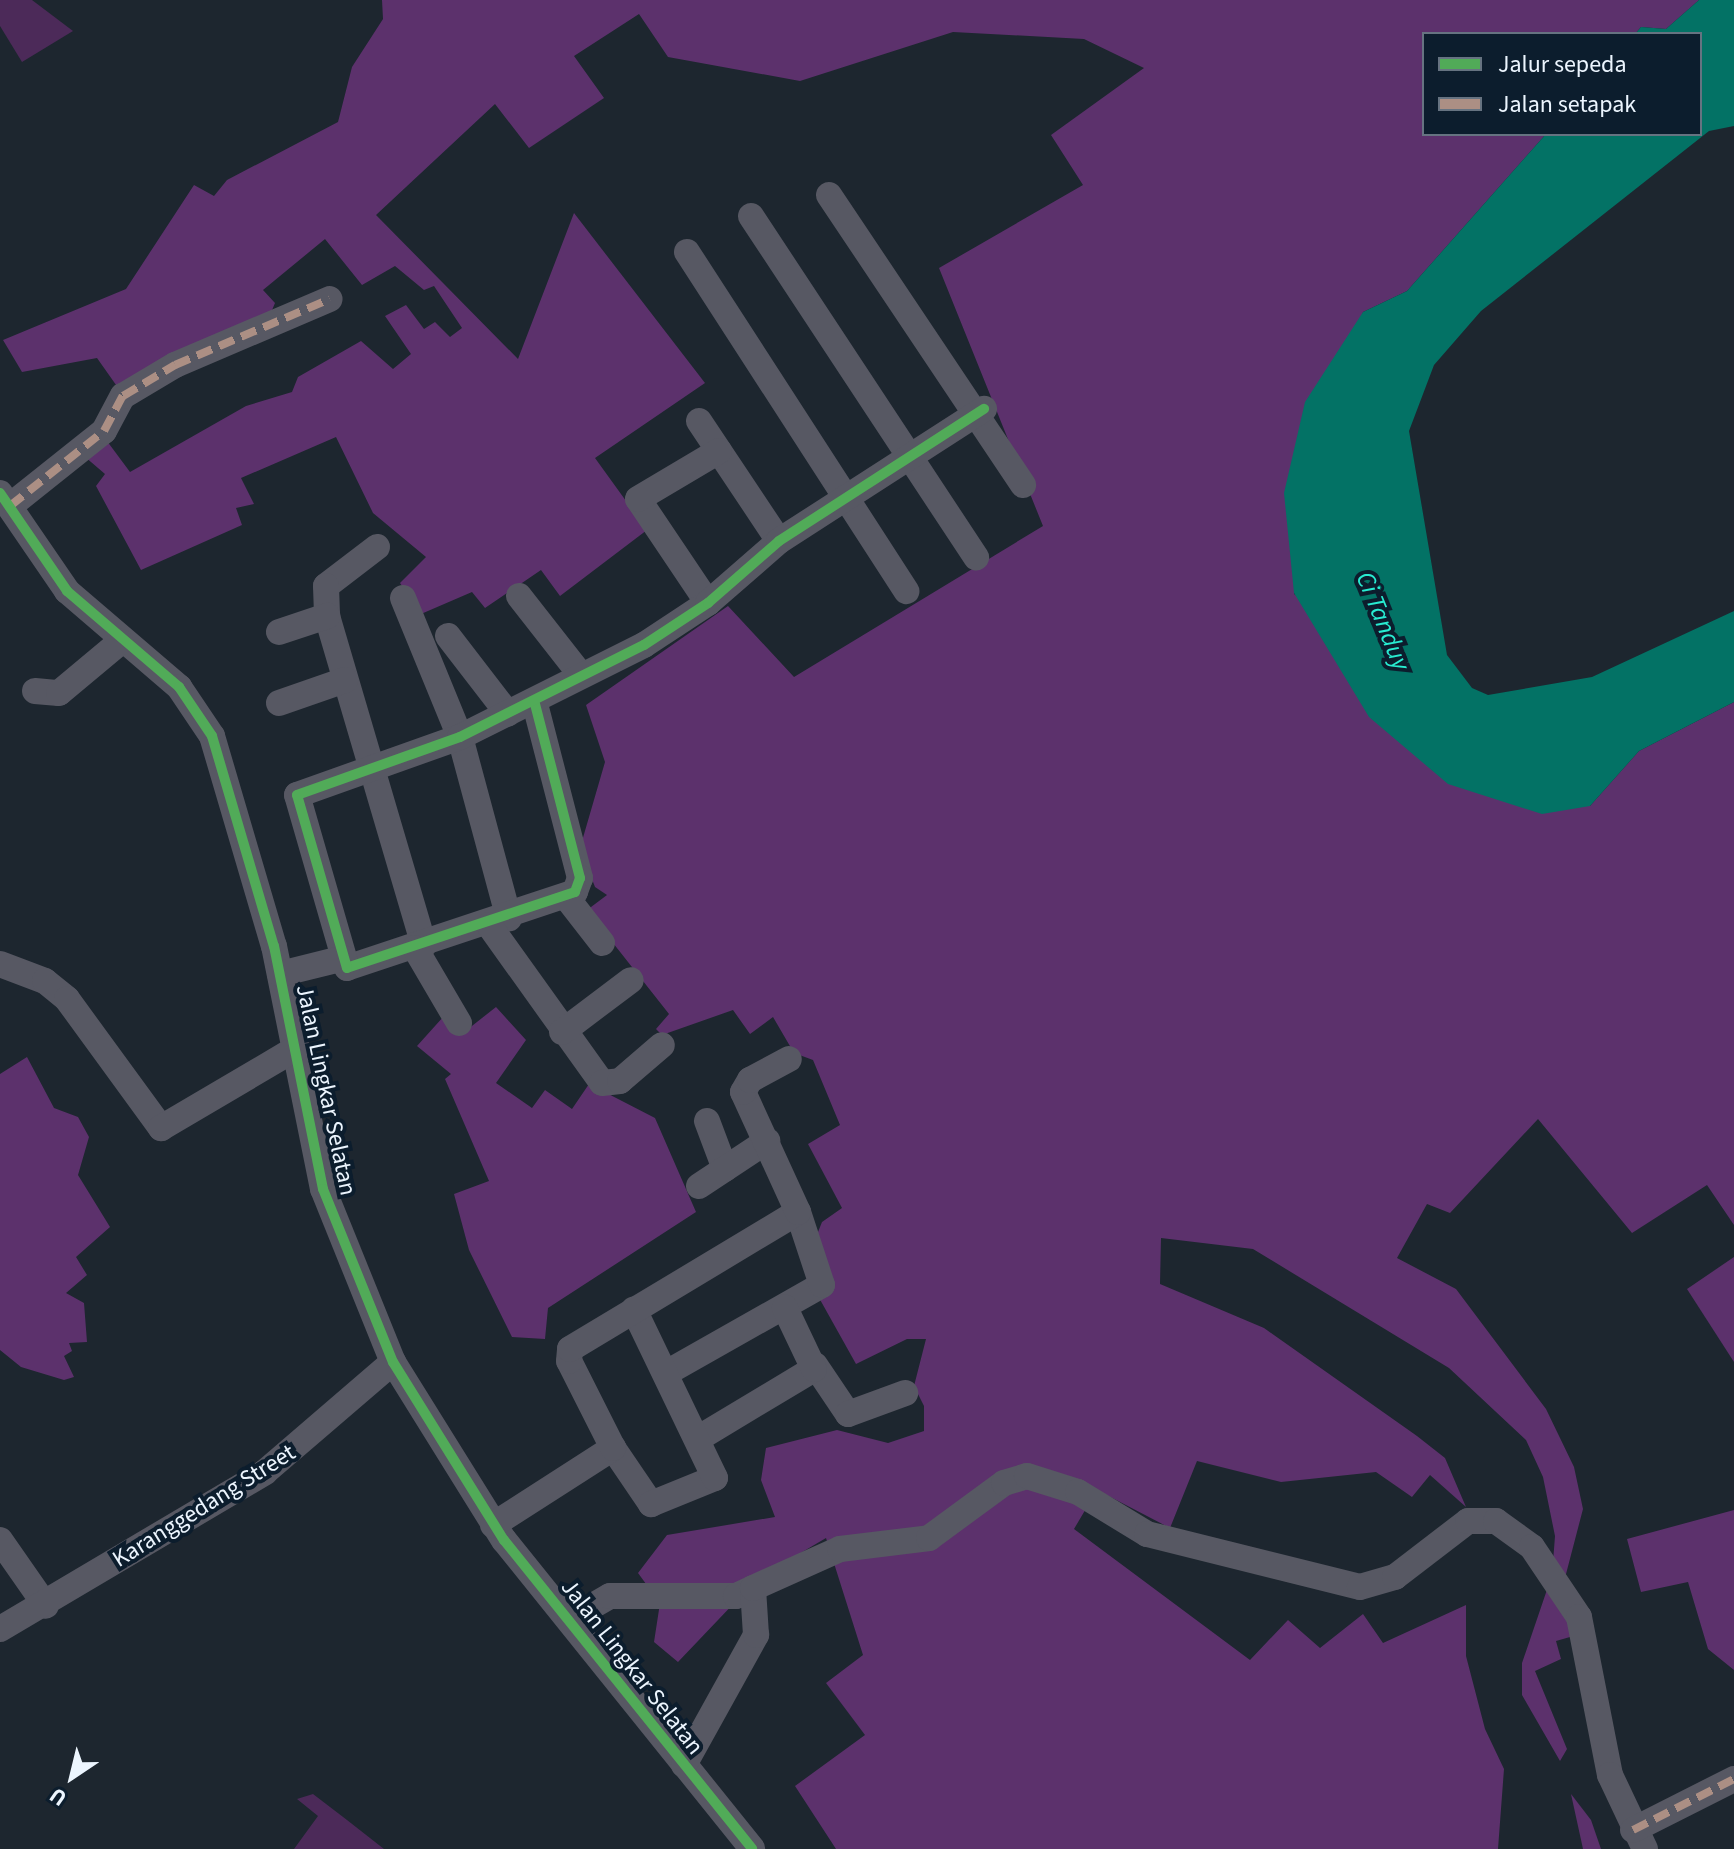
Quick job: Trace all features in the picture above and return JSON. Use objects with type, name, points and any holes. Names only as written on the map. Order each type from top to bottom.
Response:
[{"type":"street","points":[[829,195],[979,412],[1023,485]]},
{"type":"street","points":[[751,216],[976,557]]},
{"type":"street","points":[[687,252],[843,501],[906,591]]},
{"type":"street","points":[[5,500],[104,431],[123,396],[175,365],[330,299]]},
{"type":"street","points":[[535,704],[580,878],[567,898],[347,968],[295,802],[304,790],[369,771],[460,737],[535,704],[708,603],[779,541],[979,412]]},
{"type":"street","points":[[699,421],[779,541]]},
{"type":"street","points":[[708,603],[638,499],[719,451]]},
{"type":"street","name":"Jalan Lingkar Selatan","points":[[5,500],[67,591],[202,714],[221,758],[280,974],[323,1189],[393,1362],[493,1525],[752,1849]]},
{"type":"street","points":[[377,547],[326,586],[327,616],[420,946],[459,1023]]},
{"type":"street","points":[[519,596],[581,675]]},
{"type":"street","points":[[403,598],[460,737],[499,921],[562,1032],[608,1085],[662,1045]]},
{"type":"street","points":[[279,632],[327,616]]},
{"type":"street","points":[[448,636],[508,714]]},
{"type":"street","points":[[35,691],[59,693],[120,642]]},
{"type":"street","points":[[279,703],[345,680]]},
{"type":"street","points":[[567,898],[602,943]]},
{"type":"street","points":[[280,974],[344,958]]},
{"type":"street","points":[[0,964],[45,981],[67,999],[161,1128],[297,1048]]},
{"type":"street","points":[[562,1032],[631,980]]},
{"type":"street","points":[[668,1372],[785,1308],[825,1280],[744,1087],[789,1059]]},
{"type":"street","points":[[707,1121],[725,1169]]},
{"type":"street","points":[[699,1186],[767,1141]]},
{"type":"street","points":[[634,1310],[668,1372],[699,1438],[714,1479],[652,1504],[613,1448],[568,1352],[634,1310],[798,1212]]},
{"type":"street","points":[[785,1308],[815,1365],[848,1414],[905,1393]]},
{"type":"street","name":"Karanggedang Street","points":[[0,1629],[46,1606],[265,1472],[393,1362]]},
{"type":"street","points":[[699,1438],[815,1365]]},
{"type":"street","points":[[493,1525],[613,1448]]},
{"type":"street","points":[[570,1619],[610,1596],[736,1596],[840,1549],[929,1538],[1004,1483],[1027,1476],[1078,1492],[1147,1534],[1360,1587],[1395,1577],[1468,1521],[1496,1521],[1532,1547],[1579,1617],[1610,1775],[1639,1840],[1734,1779]]},
{"type":"street","points":[[0,1540],[46,1606]]},
{"type":"street","points":[[684,1765],[756,1635],[753,1588]]},
{"type":"shaded area","points":[[0,0],[32,0],[73,31],[22,62],[0,26]]},
{"type":"shaded area","points":[[382,0],[1699,0],[1666,29],[1641,27],[1637,32],[1422,32],[1422,136],[1544,136],[1407,291],[1363,312],[1294,594],[1590,806],[1639,751],[1734,702],[1734,1225],[1707,1185],[1632,1233],[1538,1119],[1450,1213],[1427,1204],[1397,1258],[1456,1289],[1546,1409],[1574,1467],[1583,1509],[1560,1597],[1577,1635],[1556,1641],[1561,1659],[1535,1671],[1567,1749],[1560,1761],[1522,1695],[1522,1663],[1552,1575],[1555,1536],[1543,1477],[1526,1440],[1449,1368],[1253,1249],[1161,1238],[1160,1284],[1264,1328],[1417,1436],[1445,1458],[1466,1507],[1430,1475],[1412,1497],[1376,1472],[1281,1482],[1197,1461],[1170,1528],[1097,1490],[1074,1529],[1250,1660],[1288,1620],[1320,1648],[1363,1614],[1383,1643],[1466,1605],[1466,1656],[1485,1729],[1504,1769],[1498,1849],[836,1849],[795,1786],[865,1735],[826,1683],[863,1655],[826,1538],[758,1578],[678,1662],[654,1642],[660,1603],[638,1573],[667,1535],[775,1517],[761,1480],[766,1448],[837,1430],[888,1443],[924,1431],[924,1406],[914,1386],[926,1339],[907,1339],[856,1364],[818,1296],[816,1237],[822,1222],[842,1208],[808,1144],[840,1125],[813,1060],[794,1053],[773,1017],[750,1034],[733,1010],[662,1035],[656,1029],[669,1014],[587,910],[607,895],[595,887],[580,848],[605,762],[586,705],[728,606],[794,677],[1043,526],[939,268],[1083,185],[1051,135],[1144,68],[1084,39],[953,32],[800,81],[668,57],[639,14],[574,56],[604,98],[529,148],[495,104],[376,215],[518,359],[574,213],[705,383],[595,458],[647,530],[560,596],[541,570],[485,608],[472,592],[421,614],[400,583],[426,557],[373,513],[336,437],[241,478],[254,504],[236,508],[242,525],[141,570],[96,486],[105,474],[84,456],[104,437],[130,472],[246,406],[292,392],[298,377],[361,341],[393,369],[411,354],[385,316],[406,305],[424,329],[435,322],[450,337],[462,328],[434,286],[424,290],[395,266],[362,285],[325,239],[263,290],[275,303],[270,315],[121,392],[97,358],[22,372],[3,340],[126,289],[194,185],[214,196],[227,180],[338,122],[352,67],[383,19]]},
{"type":"shaded area","points":[[496,1007],[526,1040],[496,1083],[532,1108],[545,1090],[572,1109],[589,1084],[655,1118],[696,1212],[548,1308],[545,1339],[512,1337],[469,1250],[454,1194],[489,1181],[445,1079],[451,1074],[417,1046],[444,1016],[463,1033]]},
{"type":"shaded area","points":[[27,1057],[54,1108],[78,1117],[89,1137],[78,1175],[110,1227],[76,1257],[87,1275],[66,1293],[84,1303],[87,1342],[69,1343],[72,1351],[64,1356],[74,1377],[64,1380],[21,1367],[0,1350],[0,1074]]},
{"type":"shaded area","points":[[1734,1257],[1734,1362],[1687,1289]]},
{"type":"shaded area","points":[[1734,1510],[1734,1670],[1708,1649],[1688,1582],[1641,1592],[1627,1539]]},
{"type":"shaded area","points":[[313,1794],[384,1849],[294,1849],[318,1816],[297,1799]]},
{"type":"shaded area","points":[[1571,1794],[1591,1820],[1601,1849],[1583,1849]]},
{"type":"water","name":"Ci Tanduy","points":[[1699,0],[1734,0],[1734,126],[1709,131],[1481,311],[1434,365],[1409,431],[1447,655],[1472,688],[1488,695],[1592,677],[1734,611],[1734,702],[1639,751],[1590,806],[1542,814],[1448,784],[1369,717],[1294,593],[1284,493],[1305,402],[1363,312],[1407,291],[1544,136],[1702,136],[1702,32],[1637,32],[1641,27],[1666,29]]},
{"type":"marked path","points":[[10,506],[104,431],[123,396],[175,365],[330,299]]},
{"type":"marked path","points":[[1633,1830],[1734,1779]]},
{"type":"cycle path","points":[[535,704],[580,878],[575,892],[347,968],[297,795],[460,737],[644,645],[708,603],[779,541],[984,409]]},
{"type":"cycle path","points":[[0,493],[67,591],[179,687],[212,736],[274,946],[323,1189],[393,1362],[504,1540],[752,1849]]}]
